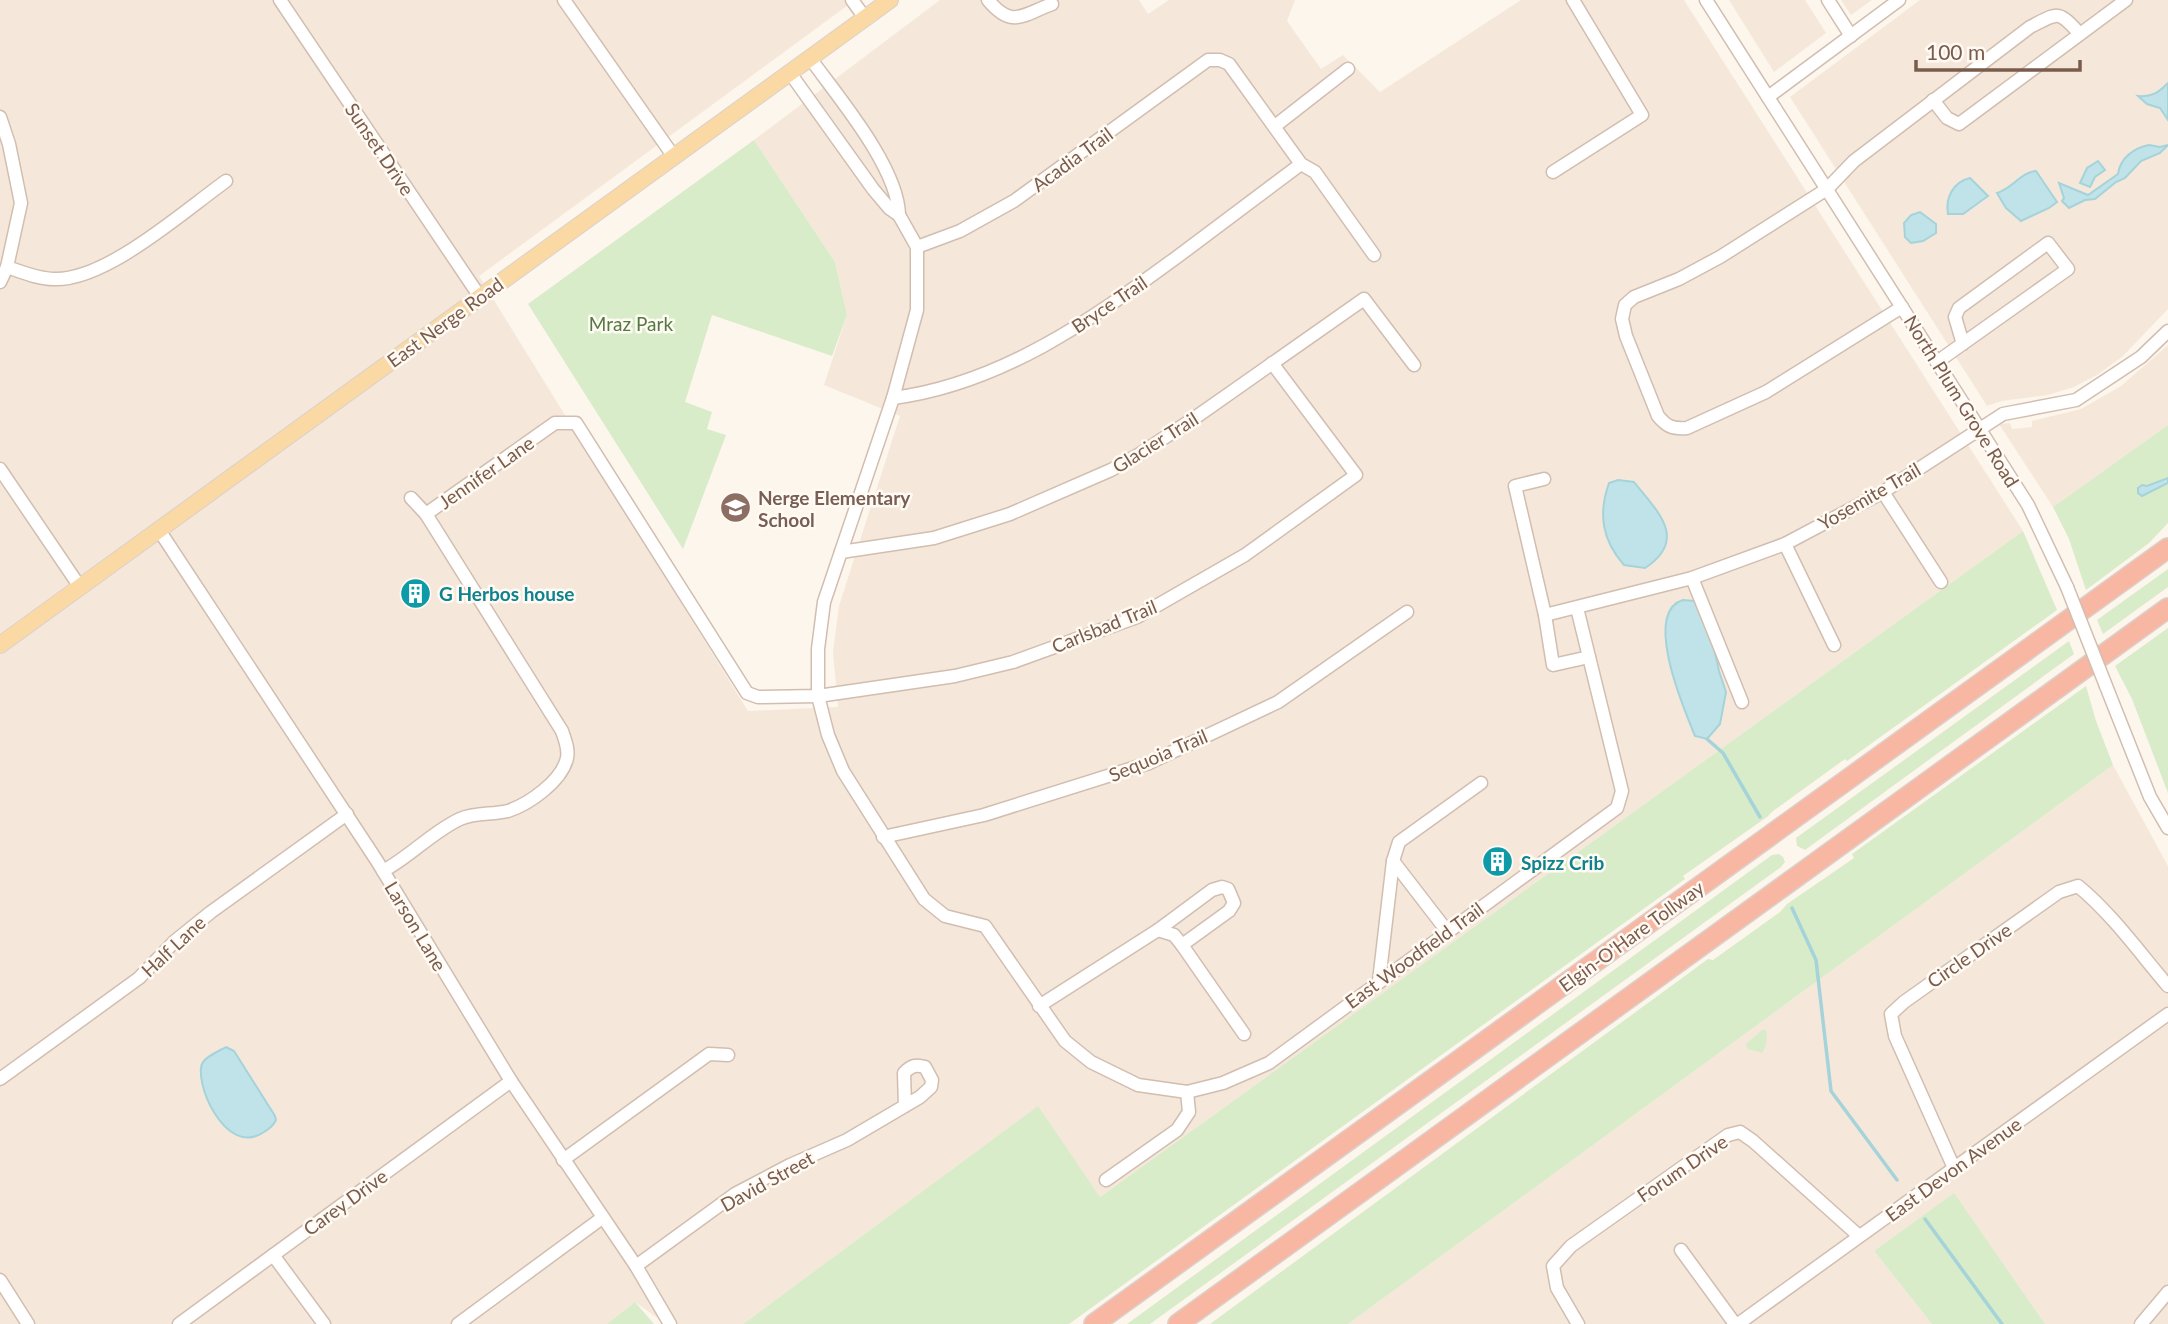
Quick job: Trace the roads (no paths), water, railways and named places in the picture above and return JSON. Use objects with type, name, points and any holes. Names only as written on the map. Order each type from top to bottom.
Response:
[{"type":"highway","name":"Elgin-O'Hare Tollway","points":[[1094,1324],[2168,548]]},
{"type":"highway","points":[[1178,1324],[2168,608]]},
{"type":"main road","name":"East Nerge Road","points":[[0,645],[890,0]]},
{"type":"street","name":"Sunset Drive","points":[[280,0],[480,297]]},
{"type":"street","points":[[564,0],[674,156]]},
{"type":"street","points":[[852,0],[865,18]]},
{"type":"street","points":[[988,0],[1003,16],[1014,19],[1052,4]]},
{"type":"street","points":[[1553,172],[1642,115],[1573,0]]},
{"type":"street","name":"North Plum Grove Road","points":[[1706,0],[2028,505],[2067,587],[2150,797],[2168,828]]},
{"type":"street","points":[[1828,0],[1851,36]]},
{"type":"street","points":[[1768,97],[1899,0]]},
{"type":"street","points":[[1933,100],[1947,118],[1959,124],[2126,0]]},
{"type":"street","points":[[1902,307],[1766,392],[1687,428],[1674,429],[1666,426],[1658,416],[1626,336],[1622,319],[1625,305],[1634,297],[1720,257],[1827,189],[1854,161],[2031,27],[2054,15],[2063,16],[2079,33]]},
{"type":"street","points":[[810,58],[874,149],[899,202],[899,215]]},
{"type":"street","name":"Acadia Trail","points":[[917,247],[960,231],[1014,201],[1208,60],[1220,60],[1229,64],[1275,126]]},
{"type":"street","points":[[1348,69],[1275,126],[1301,164],[1315,172],[1374,255]]},
{"type":"street","points":[[790,73],[873,189],[889,208],[899,215],[917,247],[917,310],[893,398],[831,578],[820,623],[818,696],[828,735],[843,771],[929,905],[944,916],[979,923],[990,931],[1065,1041],[1091,1062],[1138,1086],[1187,1092],[1189,1112],[1177,1130],[1106,1180]]},
{"type":"street","points":[[0,117],[22,203],[0,282]]},
{"type":"street","name":"Bryce Trail","points":[[893,398],[965,381],[1015,360],[1070,332],[1301,164]]},
{"type":"street","points":[[6,267],[52,279],[68,278],[96,269],[119,259],[226,181]]},
{"type":"street","points":[[1937,362],[1963,344],[2068,269],[2049,243],[1959,308],[1955,317],[1963,344]]},
{"type":"street","name":"Glacier Trail","points":[[841,552],[934,538],[1010,514],[1051,498],[1138,456],[1364,299],[1413,365]]},
{"type":"street","name":"Yosemite Trail","points":[[1545,615],[1692,579],[1785,544],[1883,492],[2003,414],[2076,400],[2141,357],[2168,331]]},
{"type":"street","name":"Carlsbad Trail","points":[[818,696],[955,676],[1013,662],[1137,617],[1245,555],[1356,475],[1272,363]]},
{"type":"street","name":"Jennifer Lane","points":[[383,871],[447,826],[463,818],[506,811],[521,805],[547,786],[561,771],[567,758],[567,744],[562,731],[426,514],[555,423],[576,423],[747,693],[758,697],[818,696]]},
{"type":"street","points":[[0,469],[80,587]]},
{"type":"street","points":[[1544,479],[1515,486],[1545,615],[1553,666],[1589,657],[1577,608]]},
{"type":"street","points":[[1883,492],[1941,582]]},
{"type":"street","points":[[411,498],[426,514]]},
{"type":"street","name":"Larson Lane","points":[[159,530],[347,814],[511,1081],[636,1266],[670,1324]]},
{"type":"street","points":[[1785,544],[1834,645]]},
{"type":"street","points":[[1692,579],[1742,702]]},
{"type":"street","name":"Sequoia Trail","points":[[883,836],[984,815],[1149,763],[1278,702],[1407,612]]},
{"type":"street","name":"East Woodfield Trail","points":[[1187,1092],[1223,1083],[1269,1063],[1617,808],[1622,791],[1589,657]]},
{"type":"street","points":[[1379,981],[1392,861],[1399,842],[1481,783]]},
{"type":"street","name":"Half Lane","points":[[0,1079],[139,978],[175,941],[211,912],[347,814]]},
{"type":"street","points":[[1392,861],[1447,931]]},
{"type":"street","name":"Circle Drive","points":[[1954,1168],[1895,1036],[1891,1014],[1904,1002],[2059,892],[2078,886],[2117,925],[2168,986]]},
{"type":"street","points":[[1039,1006],[1158,930],[1212,890],[1222,887],[1228,889],[1234,903],[1229,911],[1182,945]]},
{"type":"street","points":[[1158,930],[1174,935],[1244,1034]]},
{"type":"street","name":"East Devon Avenue","points":[[1736,1324],[2168,1014]]},
{"type":"street","points":[[563,1160],[709,1054],[728,1055]]},
{"type":"street","name":"Carey Drive","points":[[179,1324],[511,1081]]},
{"type":"street","name":"David Street","points":[[636,1266],[735,1194],[846,1140],[905,1106]]},
{"type":"street","name":"Forum Drive","points":[[1578,1324],[1557,1288],[1553,1266],[1571,1246],[1728,1135],[1740,1132],[1753,1141],[1859,1236]]},
{"type":"street","points":[[458,1324],[602,1217]]},
{"type":"street","points":[[1681,1250],[1736,1324]]},
{"type":"street","points":[[274,1255],[324,1324]]},
{"type":"street","points":[[0,1280],[28,1324]]},
{"type":"street","points":[[2141,1324],[2168,1292]]},
{"type":"water","points":[[2168,83],[2168,120],[2160,108],[2147,104],[2138,96],[2154,94]]},
{"type":"water","points":[[2149,145],[2168,145],[2160,153],[2141,161],[2125,178],[2095,199],[2085,200],[2069,208],[2062,201],[2064,198],[2059,183],[2088,195],[2118,174],[2119,168],[2129,155]]},
{"type":"water","points":[[2098,161],[2105,170],[2095,177],[2090,187],[2080,183],[2087,168]]},
{"type":"water","points":[[2036,171],[2057,202],[2021,221],[2006,208],[1997,193],[2026,174]]},
{"type":"water","points":[[1970,178],[1988,196],[1963,214],[1948,214],[1948,202],[1955,187]]},
{"type":"water","points":[[1920,212],[1936,224],[1936,233],[1923,241],[1911,243],[1905,237],[1904,223],[1911,215]]},
{"type":"water","points":[[2168,478],[2168,483],[2142,496],[2138,493],[2138,488],[2142,485],[2147,486]]},
{"type":"water","points":[[1618,480],[1634,482],[1665,525],[1665,546],[1658,557],[1645,568],[1624,565],[1607,536],[1603,516],[1606,494],[1609,483]]},
{"type":"water","points":[[1683,600],[1694,601],[1709,624],[1726,692],[1720,724],[1707,739],[1695,736],[1676,684],[1666,641],[1666,623],[1671,608]]},
{"type":"water","points":[[226,1047],[234,1051],[275,1116],[276,1120],[270,1128],[250,1137],[236,1135],[225,1126],[215,1114],[202,1084],[203,1062]]},
{"type":"waterway","points":[[1707,739],[1723,753],[1760,817]]},
{"type":"waterway","points":[[1792,908],[1816,960],[1831,1091],[1897,1180]]},
{"type":"waterway","points":[[1925,1219],[2002,1324]]},
{"type":"place","name":"Nerge Elementary School","points":[[735,508]]},
{"type":"place","name":"G Herbos house","points":[[416,593]]},
{"type":"place","name":"Spizz Crib","points":[[1498,862]]},
{"type":"park label","name":"Mraz Park","points":[[631,323]]}]
